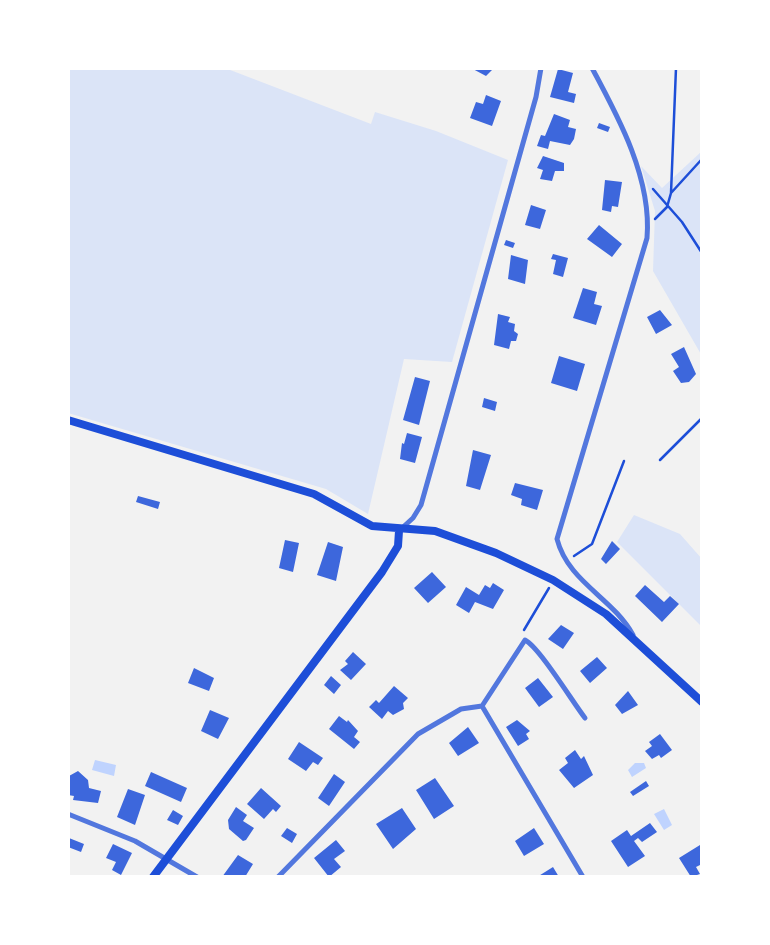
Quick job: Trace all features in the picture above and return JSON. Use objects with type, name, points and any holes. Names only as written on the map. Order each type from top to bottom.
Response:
[{"type":"main road","points":[[68,420],[314,494],[362,523],[398,531],[435,531],[496,553],[553,580],[606,614],[702,702]]},
{"type":"main road","points":[[153,877],[382,572],[398,546],[398,531]]},
{"type":"street","points":[[398,531],[413,518],[421,505],[536,97],[541,68]]},
{"type":"street","points":[[592,68],[632,151],[649,222],[647,238],[557,540],[566,562],[623,617],[634,638]]},
{"type":"street","points":[[278,877],[418,734],[461,709],[482,706],[528,642],[540,651],[553,676],[585,718]]},
{"type":"street","points":[[482,706],[583,877]]},
{"type":"street","points":[[68,814],[135,841],[197,877]]},
{"type":"path","points":[[649,222],[667,207],[671,193],[676,68]]},
{"type":"path","points":[[671,193],[702,159]]},
{"type":"path","points":[[667,207],[682,222],[702,253]]},
{"type":"path","points":[[660,460],[702,418]]},
{"type":"path","points":[[566,562],[592,544],[624,461]]},
{"type":"path","points":[[528,642],[524,630],[553,580]]},
{"type":"shaded area","points":[[68,68],[225,68],[371,124],[375,112],[436,131],[508,160],[452,362],[404,359],[368,514],[326,489],[68,413]]},
{"type":"shaded area","points":[[702,151],[702,356],[653,271],[655,211],[641,166],[662,188]]},
{"type":"shaded area","points":[[634,515],[680,534],[702,559],[702,627],[617,542]]},
{"type":"water","points":[[95,760],[116,765],[114,776],[92,770]]},
{"type":"water","points":[[635,763],[644,763],[646,768],[632,777],[628,770]]},
{"type":"water","points":[[664,809],[672,825],[664,830],[654,814]]},
{"type":"building","points":[[471,68],[494,68],[486,76]]},
{"type":"building","points":[[558,69],[573,73],[568,92],[576,94],[574,103],[550,97]]},
{"type":"building","points":[[486,95],[501,101],[492,126],[470,118],[476,102],[483,104]]},
{"type":"building","points":[[554,114],[570,120],[568,127],[576,129],[574,139],[570,145],[550,141],[548,149],[537,146],[541,135],[545,136]]},
{"type":"building","points":[[599,123],[610,127],[608,132],[597,128]]},
{"type":"building","points":[[543,156],[564,163],[564,171],[555,171],[552,181],[540,179],[543,170],[537,168]]},
{"type":"building","points":[[605,180],[622,182],[618,207],[612,206],[611,212],[602,210]]},
{"type":"building","points":[[531,205],[546,210],[540,229],[525,225]]},
{"type":"building","points":[[599,225],[622,244],[612,257],[587,239]]},
{"type":"building","points":[[506,240],[515,243],[513,248],[504,245]]},
{"type":"building","points":[[553,254],[568,258],[563,277],[553,274],[556,260],[551,259]]},
{"type":"building","points":[[511,255],[528,260],[525,284],[508,279]]},
{"type":"building","points":[[583,288],[597,292],[594,304],[602,306],[596,325],[573,318]]},
{"type":"building","points":[[660,310],[672,325],[656,334],[647,317]]},
{"type":"building","points":[[498,314],[510,317],[508,322],[515,324],[514,331],[518,334],[516,341],[511,341],[509,349],[494,345]]},
{"type":"building","points":[[684,347],[696,374],[689,382],[681,383],[673,371],[679,367],[671,354]]},
{"type":"building","points":[[559,356],[585,364],[577,391],[551,383]]},
{"type":"building","points":[[415,377],[430,381],[419,425],[403,420]]},
{"type":"building","points":[[484,398],[497,402],[495,411],[482,407]]},
{"type":"building","points":[[407,433],[422,437],[415,463],[400,459],[402,443],[404,444]]},
{"type":"building","points":[[473,450],[491,455],[480,490],[466,486]]},
{"type":"building","points":[[515,483],[543,490],[537,510],[521,505],[522,499],[511,495]]},
{"type":"building","points":[[138,496],[160,502],[158,509],[136,502]]},
{"type":"building","points":[[285,540],[299,543],[293,572],[279,568]]},
{"type":"building","points":[[612,541],[620,549],[606,564],[601,559]]},
{"type":"building","points":[[328,542],[343,547],[336,581],[317,575]]},
{"type":"building","points":[[432,572],[446,587],[428,603],[414,588]]},
{"type":"building","points":[[493,583],[504,590],[493,609],[475,602],[469,613],[456,605],[466,587],[479,595],[485,585],[490,588]]},
{"type":"building","points":[[645,585],[664,602],[670,596],[679,604],[662,622],[635,596]]},
{"type":"building","points":[[561,625],[574,633],[563,649],[548,639]]},
{"type":"building","points":[[353,652],[366,664],[351,680],[340,670],[348,664],[345,661]]},
{"type":"building","points":[[597,657],[607,668],[590,683],[580,671]]},
{"type":"building","points":[[194,668],[214,678],[209,691],[188,683]]},
{"type":"building","points":[[331,676],[341,685],[334,694],[324,685]]},
{"type":"building","points":[[538,678],[553,697],[539,707],[525,688]]},
{"type":"building","points":[[394,686],[408,698],[403,703],[404,709],[393,715],[388,711],[382,719],[369,707],[376,700],[379,703]]},
{"type":"building","points":[[628,691],[638,705],[622,714],[615,705]]},
{"type":"building","points":[[210,710],[229,718],[218,739],[201,731]]},
{"type":"building","points":[[339,716],[347,722],[348,720],[358,731],[354,737],[360,742],[354,749],[329,729]]},
{"type":"building","points":[[517,720],[530,731],[526,734],[529,739],[518,746],[506,727]]},
{"type":"building","points":[[468,727],[479,743],[458,756],[449,743]]},
{"type":"building","points":[[660,734],[672,750],[661,758],[659,755],[652,759],[645,751],[652,746],[649,742]]},
{"type":"building","points":[[299,742],[323,758],[318,765],[313,762],[306,771],[288,759]]},
{"type":"building","points":[[575,750],[581,759],[584,756],[593,775],[574,788],[559,770],[568,763],[565,758]]},
{"type":"building","points":[[78,771],[88,780],[89,788],[101,791],[98,803],[73,800],[74,796],[68,795],[69,776]]},
{"type":"building","points":[[151,772],[187,788],[181,802],[145,786]]},
{"type":"building","points":[[334,774],[345,782],[329,806],[318,798]]},
{"type":"building","points":[[435,778],[454,806],[434,819],[416,790]]},
{"type":"building","points":[[646,781],[649,786],[633,796],[630,792]]},
{"type":"building","points":[[261,788],[281,806],[276,812],[273,809],[264,819],[247,804]]},
{"type":"building","points":[[128,789],[145,795],[135,825],[117,817]]},
{"type":"building","points":[[236,807],[247,815],[243,821],[254,828],[243,841],[229,829],[228,820]]},
{"type":"building","points":[[402,808],[416,829],[393,849],[376,824]]},
{"type":"building","points":[[173,810],[183,816],[178,825],[167,820]]},
{"type":"building","points":[[650,823],[657,832],[642,842],[638,838],[634,841],[645,856],[628,867],[611,841],[627,830],[631,836]]},
{"type":"building","points":[[287,828],[297,834],[292,843],[281,836]]},
{"type":"building","points":[[534,828],[544,844],[524,856],[515,841]]},
{"type":"building","points":[[69,838],[84,844],[81,852],[68,847]]},
{"type":"building","points":[[336,840],[345,851],[334,859],[341,867],[329,877],[314,858]]},
{"type":"building","points":[[113,844],[132,853],[121,875],[112,870],[116,862],[106,858]]},
{"type":"building","points":[[700,845],[702,864],[696,867],[700,874],[691,877],[679,858]]},
{"type":"building","points":[[238,855],[253,864],[245,877],[222,877]]},
{"type":"building","points":[[553,867],[559,877],[537,877]]}]
